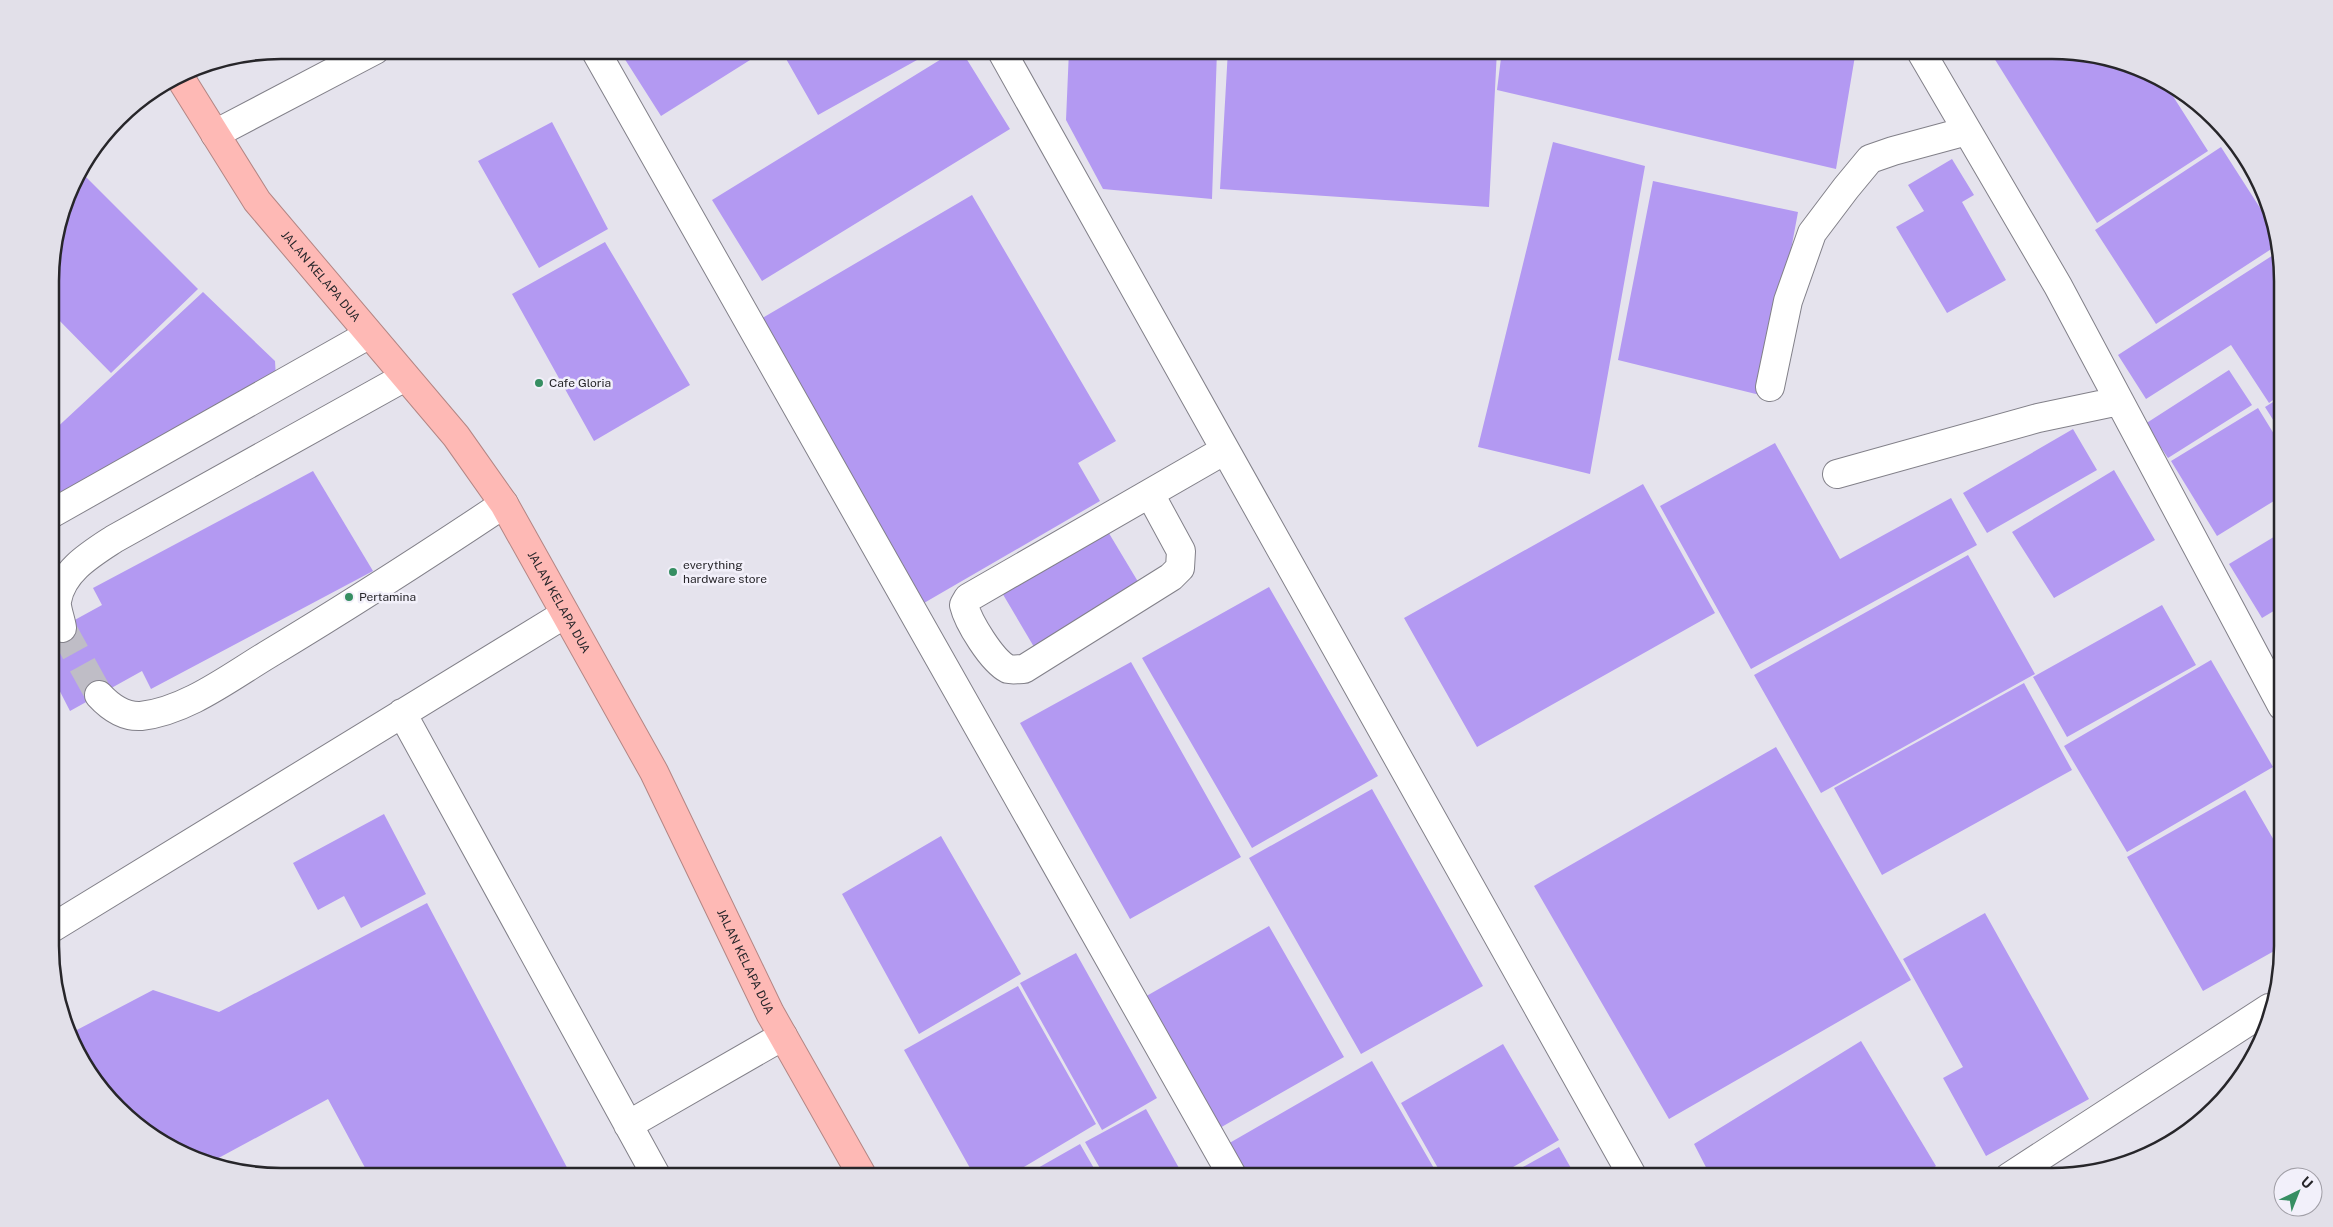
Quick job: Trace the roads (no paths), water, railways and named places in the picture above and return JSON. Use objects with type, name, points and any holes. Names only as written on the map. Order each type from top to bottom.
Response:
[{"type":"highway","name":"JALAN KELAPA DUA","points":[[183,82],[257,201],[368,335],[456,436],[504,504],[654,772],[783,1036],[858,1168]]},
{"type":"street","points":[[215,134],[358,59]]},
{"type":"street","points":[[600,59],[1228,1168]]},
{"type":"street","points":[[1006,59],[1629,1168]]},
{"type":"street","points":[[1925,59],[2058,286],[2274,691]]},
{"type":"street","points":[[1770,387],[1788,301],[1812,233],[1846,188],[1870,159],[1967,131]]},
{"type":"street","points":[[59,509],[368,335]]},
{"type":"street","points":[[59,597],[67,579],[81,560],[114,539],[405,377]]},
{"type":"street","points":[[1837,474],[2038,418],[2119,401]]},
{"type":"street","points":[[1150,494],[1181,551],[1180,568],[1176,573],[1024,669],[1009,669],[996,659],[975,631],[965,610],[964,605],[968,598],[1225,450]]},
{"type":"street","points":[[99,695],[111,708],[125,714],[141,716],[180,705],[224,681],[387,582],[504,504]]},
{"type":"street","points":[[59,612],[62,628]]},
{"type":"street","points":[[59,924],[566,614]]},
{"type":"street","points":[[402,713],[652,1168]]},
{"type":"street","points":[[2021,1168],[2265,1011]]},
{"type":"street","points":[[628,1125],[783,1036]]},
{"type":"tunnel","points":[[62,628],[99,695]]},
{"type":"place","name":"Cafe Gloria","points":[[539,383]]},
{"type":"place","name":"everything hardware store","points":[[673,572]]},
{"type":"place","name":"Pertamina","points":[[349,597]]}]
